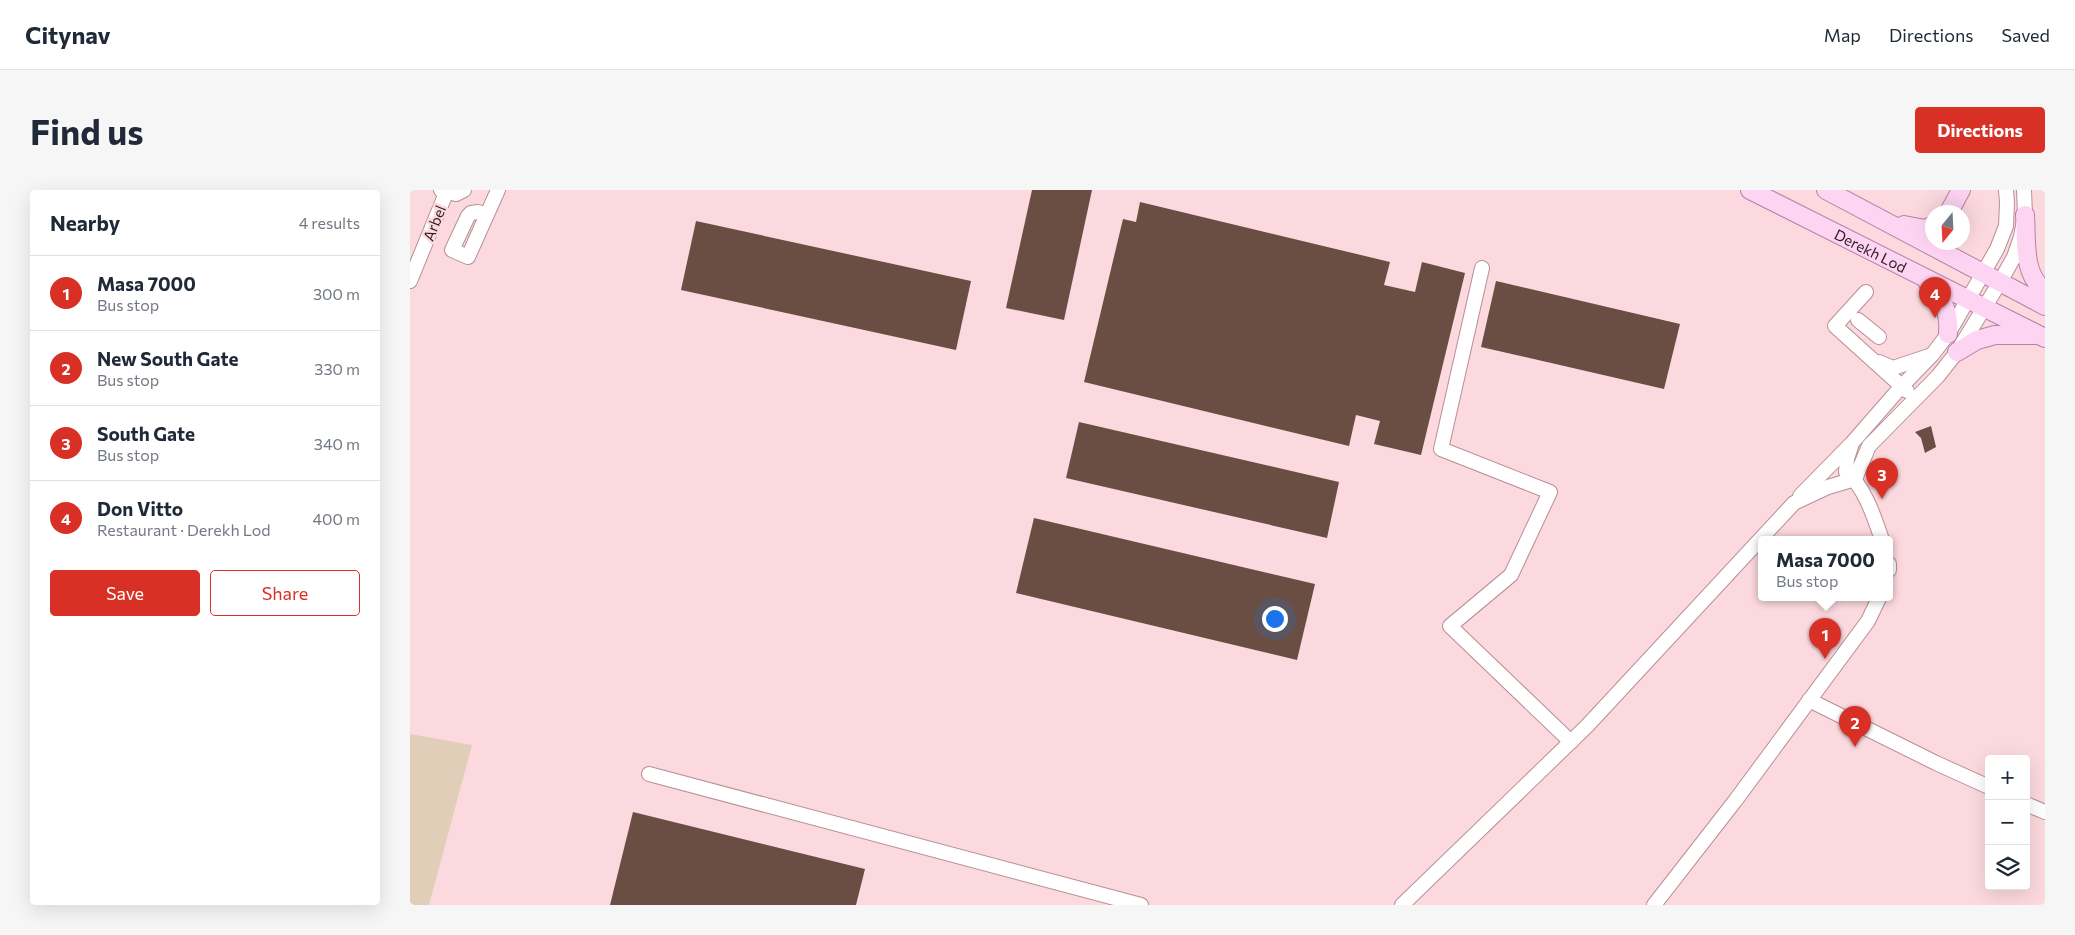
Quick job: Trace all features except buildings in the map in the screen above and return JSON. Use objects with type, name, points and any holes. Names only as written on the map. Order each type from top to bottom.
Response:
[{"type":"main road","name":"Derekh Lod","points":[[1750,190],[2042,336]]},
{"type":"main road","points":[[1826,190],[2045,306]]},
{"type":"main road","points":[[1953,205],[1961,190]]},
{"type":"main road","points":[[1867,211],[1906,226],[1925,229]]},
{"type":"main road","points":[[2025,215],[2028,262],[2031,275],[2038,286],[2045,291]]},
{"type":"main road","points":[[1924,277],[1944,303],[1949,320],[1948,334]]},
{"type":"main road","points":[[1957,352],[1977,340],[1995,336],[2042,336]]},
{"type":"street","points":[[444,191],[456,194],[464,190]]},
{"type":"street","points":[[487,216],[498,190]]},
{"type":"street","points":[[1763,536],[1852,443],[1932,355],[1948,334],[1997,249],[2006,226],[2008,204],[2006,190]]},
{"type":"street","points":[[1855,479],[1869,446],[1915,398],[1931,391],[2000,282],[2016,251],[2025,215],[2024,190]]},
{"type":"street","name":"Arbel","points":[[410,281],[444,191]]},
{"type":"street","points":[[1482,268],[1441,449],[1550,492],[1511,575],[1450,626],[1571,742]]},
{"type":"street","points":[[1866,292],[1835,326],[1915,398]]},
{"type":"street","points":[[1858,320],[1875,334],[1858,346]]},
{"type":"street","points":[[1875,360],[1893,368],[1932,355]]},
{"type":"street","points":[[1913,376],[1931,391]]},
{"type":"street","points":[[1852,443],[1846,460],[1846,472],[1855,479],[1881,536]]},
{"type":"street","points":[[1794,503],[1828,487],[1855,479]]},
{"type":"street","points":[[1402,905],[1571,742],[1758,542]]},
{"type":"street","points":[[1654,905],[1735,801],[1868,621],[1878,601]]},
{"type":"street","points":[[1809,700],[1985,785]]},
{"type":"street","points":[[649,774],[1141,905]]},
{"type":"street","points":[[2030,806],[2045,812]]},
{"type":"shaded area","points":[[410,734],[472,745],[429,905],[410,905]]},
{"type":"place","name":"Don Vitto","points":[[1935,318]]},
{"type":"place","name":"South Gate","points":[[1882,499]]},
{"type":"place","name":"Masa 7000","points":[[1825,659]]},
{"type":"place","name":"New South Gate","points":[[1855,747]]}]
